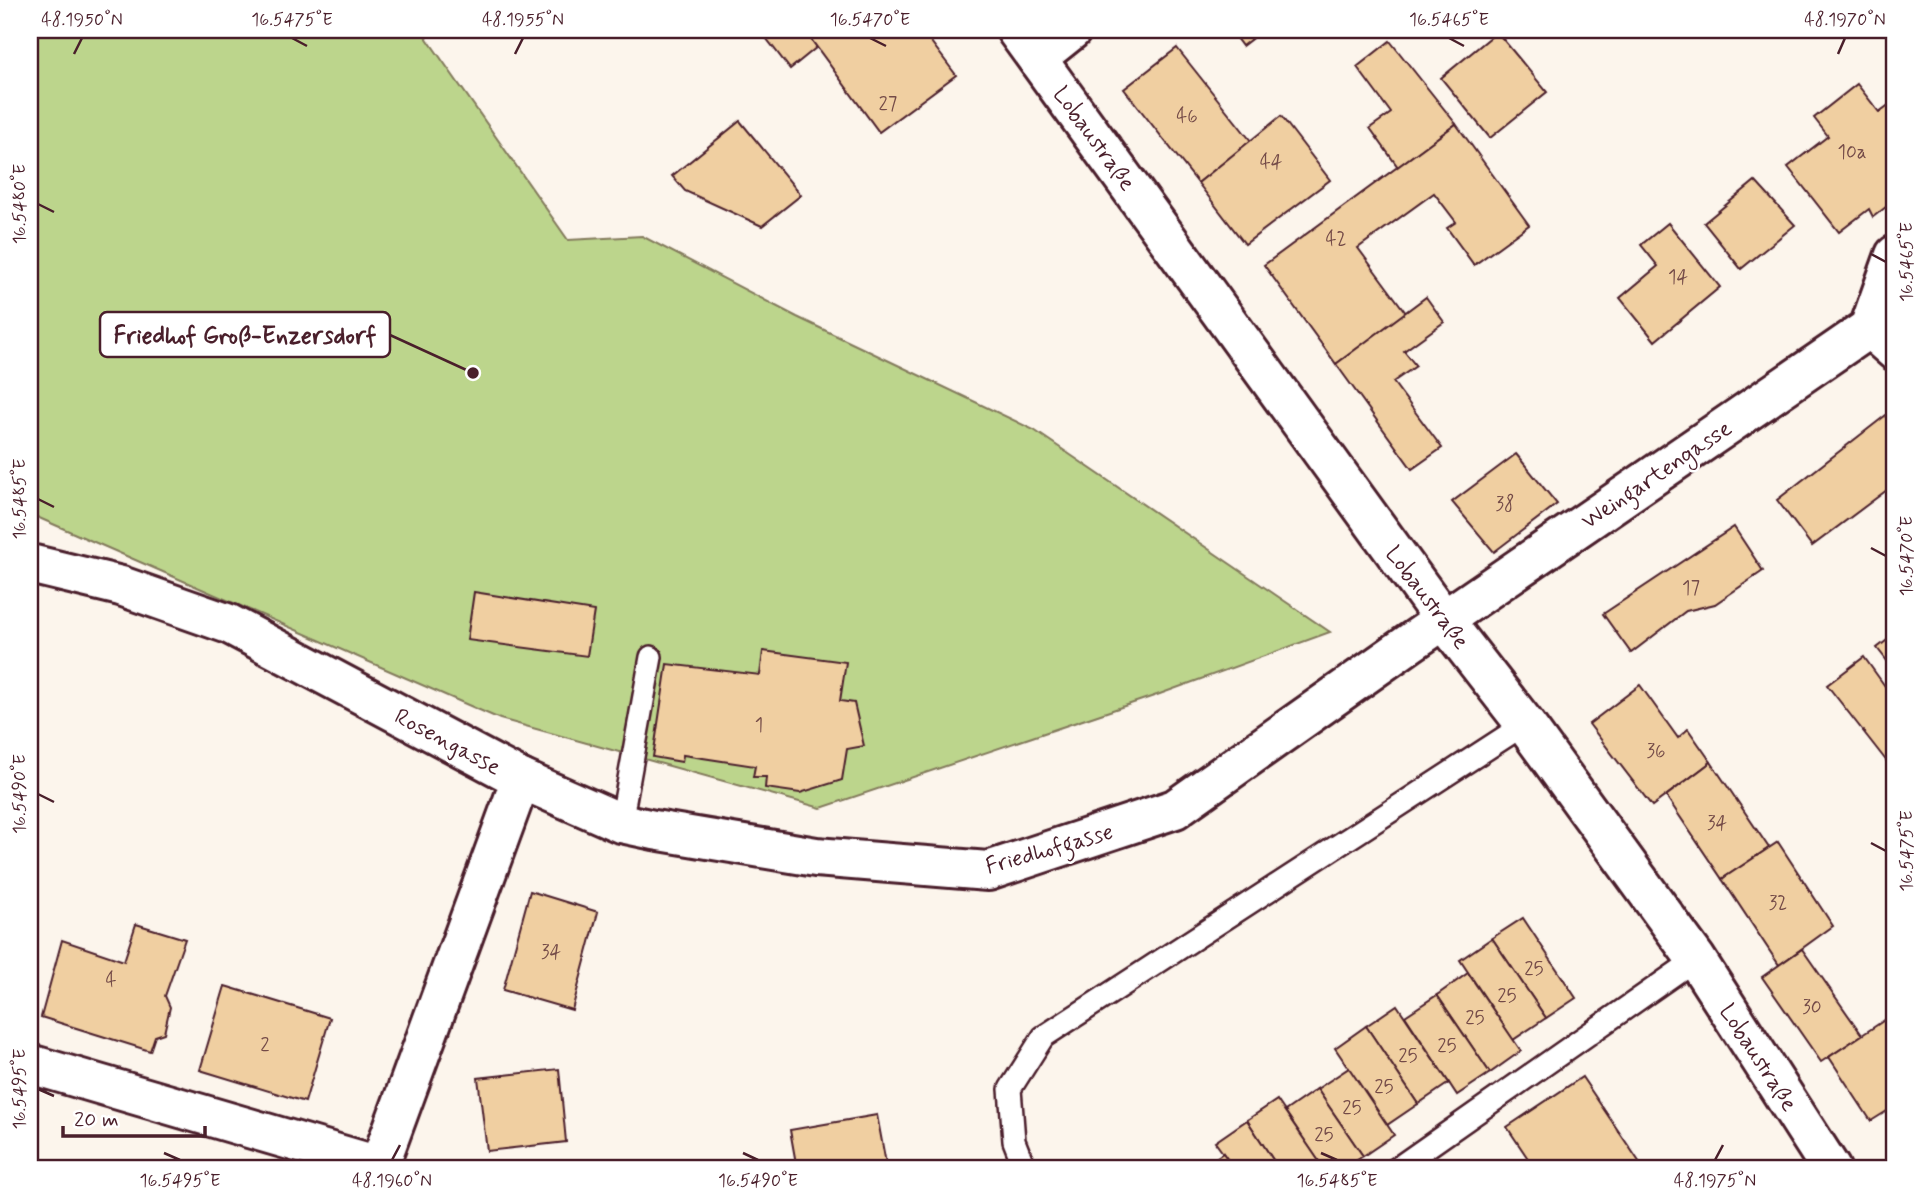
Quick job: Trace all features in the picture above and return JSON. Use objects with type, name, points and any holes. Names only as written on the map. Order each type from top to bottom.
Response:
[{"type":"street","points":[[1027,44],[1072,30]]},
{"type":"street","name":"Lobaustraße","points":[[1027,44],[1444,620],[1524,724],[1696,959],[1831,1169]]},
{"type":"street","name":"Weingartengasse","points":[[1444,620],[1882,339],[1895,255]]},
{"type":"street","name":"Rosengasse","points":[[30,564],[121,586],[229,624],[521,779],[379,1168]]},
{"type":"street","name":"Friedhofgasse","points":[[521,779],[621,823],[816,857],[988,871],[1175,809],[1444,620]]},
{"type":"street","points":[[30,1064],[379,1168]]},
{"type":"lane","points":[[621,823],[651,657]]},
{"type":"lane","points":[[1025,1169],[1014,1142],[1010,1089],[1043,1037],[1524,724]]},
{"type":"lane","points":[[1396,1169],[1696,959]]},
{"type":"green space","points":[[32,30],[421,30],[568,240],[642,236],[797,317],[1034,430],[1330,632],[1157,695],[821,808],[500,719],[30,514]]},
{"type":"building","points":[[760,30],[807,30],[805,31],[817,47],[790,69]]},
{"type":"building","points":[[922,30],[956,75],[879,132],[805,31]]},
{"type":"building","points":[[1230,30],[1263,30],[1242,46]]},
{"type":"building","points":[[1497,32],[1547,92],[1490,138],[1441,78]]},
{"type":"building","points":[[1390,41],[1456,124],[1398,167],[1370,128],[1391,113],[1357,67]]},
{"type":"building","points":[[1177,48],[1251,141],[1198,183],[1124,89]]},
{"type":"building","points":[[1857,84],[1879,112],[1895,102],[1895,200],[1873,217],[1869,209],[1839,232],[1788,167],[1828,136],[1814,118]]},
{"type":"building","points":[[1281,116],[1330,180],[1245,244],[1198,183]]},
{"type":"building","points":[[740,121],[801,195],[762,226],[685,191],[672,176]]},
{"type":"building","points":[[1456,124],[1529,225],[1474,265],[1447,228],[1456,222],[1434,193],[1358,248],[1406,313],[1336,364],[1264,265]]},
{"type":"building","points":[[1755,181],[1795,225],[1741,269],[1704,223]]},
{"type":"building","points":[[1668,223],[1720,287],[1655,341],[1620,298],[1658,266],[1641,245]]},
{"type":"building","points":[[1426,297],[1444,322],[1404,351],[1416,366],[1393,382],[1442,448],[1412,469],[1336,364]]},
{"type":"building","points":[[1895,408],[1895,484],[1812,546],[1777,500]]},
{"type":"building","points":[[1516,454],[1557,504],[1494,552],[1452,502]]},
{"type":"building","points":[[1734,527],[1763,571],[1715,604],[1686,611],[1631,653],[1603,614]]},
{"type":"building","points":[[474,592],[594,611],[587,656],[467,640]]},
{"type":"building","points":[[1895,634],[1895,671],[1877,648]]},
{"type":"building","points":[[763,651],[846,662],[840,701],[854,703],[864,746],[847,749],[842,780],[800,793],[765,788],[766,777],[753,777],[755,766],[683,755],[682,762],[653,757],[667,664],[760,675]]},
{"type":"building","points":[[1864,657],[1895,700],[1895,758],[1888,763],[1827,685]]},
{"type":"building","points":[[1640,685],[1678,738],[1688,729],[1711,762],[1652,806],[1589,724]]},
{"type":"building","points":[[1711,762],[1769,848],[1722,879],[1666,796]]},
{"type":"building","points":[[1778,842],[1833,926],[1779,965],[1722,879]]},
{"type":"building","points":[[530,891],[598,912],[572,1010],[503,990]]},
{"type":"building","points":[[1523,918],[1576,998],[1546,1018],[1492,938]]},
{"type":"building","points":[[136,924],[185,939],[165,996],[170,1007],[164,1033],[155,1036],[150,1051],[41,1017],[62,940],[124,961]]},
{"type":"building","points":[[1492,938],[1546,1018],[1513,1040],[1460,960]]},
{"type":"building","points":[[1802,949],[1862,1035],[1821,1062],[1762,977]]},
{"type":"building","points":[[1468,973],[1521,1051],[1490,1073],[1437,995]]},
{"type":"building","points":[[225,986],[330,1018],[305,1102],[200,1070]]},
{"type":"building","points":[[1437,995],[1490,1073],[1457,1095],[1405,1016]]},
{"type":"building","points":[[1397,1005],[1449,1083],[1418,1104],[1366,1026]]},
{"type":"building","points":[[1895,1013],[1895,1046],[1891,1049],[1895,1056],[1895,1106],[1871,1121],[1829,1057]]},
{"type":"building","points":[[1366,1026],[1418,1104],[1387,1125],[1335,1048]]},
{"type":"building","points":[[1349,1068],[1394,1135],[1363,1156],[1317,1089]]},
{"type":"building","points":[[559,1069],[566,1142],[487,1151],[478,1078]]},
{"type":"building","points":[[1582,1077],[1644,1169],[1535,1169],[1507,1127]]},
{"type":"building","points":[[1317,1089],[1363,1156],[1344,1169],[1324,1169],[1285,1111]]},
{"type":"building","points":[[1277,1100],[1323,1167],[1279,1169],[1247,1120]]},
{"type":"building","points":[[877,1115],[887,1169],[797,1169],[790,1130]]},
{"type":"building","points":[[1247,1120],[1279,1169],[1234,1169],[1215,1142]]},
{"type":"building","points":[[1223,1153],[1234,1169],[1200,1169]]},
{"type":"building","points":[[54,1166],[130,1169],[54,1169]]},
{"type":"place","name":"Friedhof Groß-Enzersdorf","points":[[473,373]]}]
